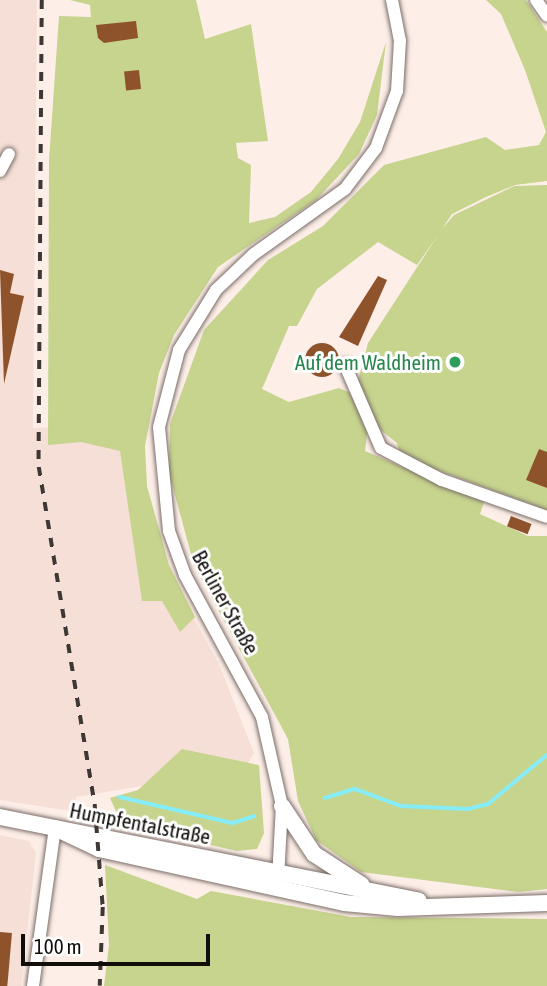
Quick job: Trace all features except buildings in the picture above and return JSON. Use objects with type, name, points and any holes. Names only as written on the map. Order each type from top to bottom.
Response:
[{"type":"street","name":"Berliner Straße","points":[[277,881],[282,806],[252,692],[185,575],[169,531],[159,427],[179,350],[216,290],[254,254],[345,189],[376,148],[397,91],[400,41],[392,0]]},
{"type":"street","points":[[536,0],[547,16]]},
{"type":"street","points":[[0,171],[9,154]]},
{"type":"street","points":[[345,365],[381,448],[500,503],[547,517]]},
{"type":"street","points":[[282,806],[298,837],[331,869],[391,895]]},
{"type":"street","name":"Humpfentalstraße","points":[[0,817],[55,828],[97,831],[358,904],[454,907],[547,903]]},
{"type":"street","points":[[33,986],[55,828]]},
{"type":"street","name":"Humpfentalstraße","points":[[277,881],[391,895],[454,907]]},
{"type":"shaded area","points":[[0,0],[37,0],[33,428],[74,426],[131,444],[172,579],[219,664],[254,753],[245,769],[76,797],[77,812],[0,800]]},
{"type":"shaded area","points":[[0,835],[29,841],[36,853],[21,986],[0,986]]},
{"type":"green space","points":[[70,0],[196,0],[205,39],[251,24],[268,141],[236,143],[238,158],[251,165],[249,223],[275,217],[311,192],[338,159],[360,122],[386,42],[377,115],[359,154],[316,200],[218,267],[174,335],[159,373],[145,446],[147,486],[169,565],[195,617],[180,632],[162,601],[142,601],[120,451],[81,442],[48,445],[49,160],[59,16],[91,17],[90,5]]},
{"type":"green space","points":[[486,0],[526,0],[547,32],[547,181],[515,185],[486,197],[452,214],[442,229],[454,215],[514,186],[547,185],[547,510],[401,457],[397,443],[377,427],[358,381],[368,343],[438,235],[417,265],[378,242],[317,289],[297,326],[289,326],[262,389],[289,402],[339,388],[353,394],[368,427],[365,451],[484,502],[480,514],[528,536],[547,536],[547,889],[518,892],[361,872],[316,840],[298,801],[288,739],[194,565],[169,473],[170,424],[204,330],[268,260],[323,226],[384,165],[486,137],[505,150],[539,145],[546,132],[525,70],[501,14]]},
{"type":"green space","points":[[182,749],[259,765],[264,833],[257,849],[237,851],[122,825],[110,798],[138,790]]},
{"type":"green space","points":[[105,865],[197,899],[211,891],[351,917],[547,919],[547,986],[104,986],[109,945]]},
{"type":"waterway","points":[[325,798],[355,789],[401,806],[468,809],[488,804],[547,755]]},
{"type":"waterway","points":[[120,797],[233,823],[254,816]]},
{"type":"railway","points":[[42,0],[39,467],[95,806],[103,907],[100,986]]},
{"type":"place","name":"Auf dem Waldheim","points":[[455,362]]}]
